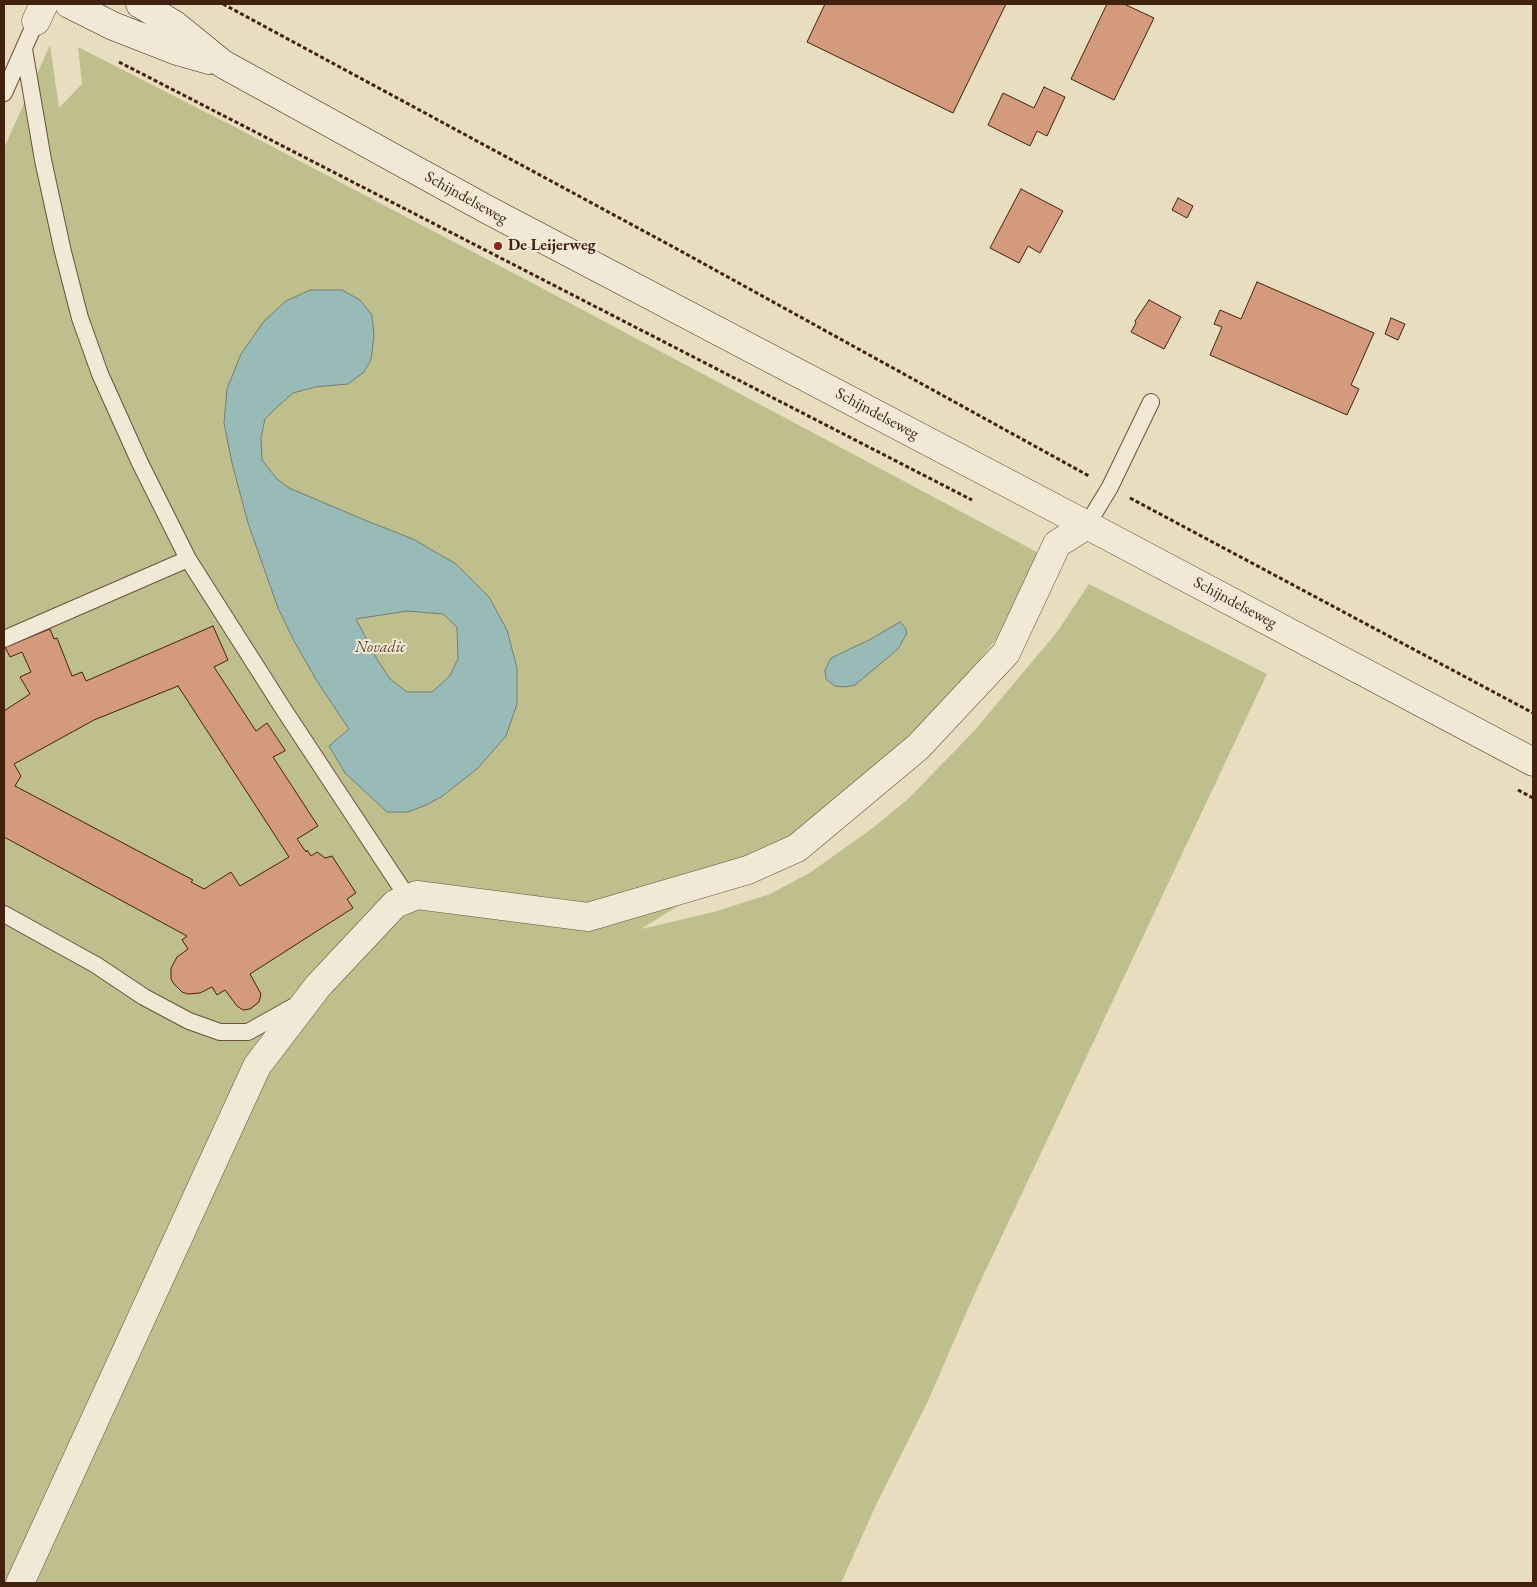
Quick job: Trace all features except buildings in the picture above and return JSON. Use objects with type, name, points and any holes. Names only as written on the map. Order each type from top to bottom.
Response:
[{"type":"main road","name":"Schijndelseweg","points":[[69,4],[113,26],[177,51],[223,64]]},
{"type":"main road","name":"Schijndelseweg","points":[[140,4],[175,25],[223,64],[488,210],[1533,762]]},
{"type":"main road","points":[[20,1583],[257,1066],[318,986],[395,904],[417,895],[588,917],[748,870],[797,848],[918,747],[1006,653],[1057,544],[1087,525]]},
{"type":"lane","points":[[4,93],[40,12]]},
{"type":"lane","points":[[24,49],[45,170],[80,318],[100,374],[120,419],[188,560],[408,898]]},
{"type":"lane","points":[[1087,525],[1110,487],[1150,402]]},
{"type":"lane","points":[[4,639],[188,560]]},
{"type":"lane","points":[[4,914],[96,965],[144,997],[189,1021],[220,1032],[248,1032],[309,998]]},
{"type":"path","points":[[223,4],[660,240],[1110,487],[1533,713]]},
{"type":"path","points":[[111,58],[978,503]]},
{"type":"path","points":[[1516,788],[1533,798]]},
{"type":"green space","name":"Novadic","points":[[50,45],[59,108],[82,84],[78,47],[536,285],[1053,562],[1010,622],[945,703],[818,822],[641,929],[714,912],[770,894],[811,872],[874,827],[908,799],[974,731],[1057,632],[1089,584],[1267,674],[974,1295],[928,1401],[877,1503],[841,1583],[4,1583],[4,148]]},
{"type":"water","points":[[310,290],[342,290],[360,300],[372,315],[374,336],[371,360],[363,373],[348,384],[315,387],[293,393],[276,408],[265,419],[261,438],[262,460],[277,479],[289,488],[413,539],[456,564],[489,597],[507,630],[517,668],[517,704],[506,736],[477,769],[441,797],[408,812],[387,812],[345,773],[329,746],[349,729],[317,681],[278,608],[248,523],[232,463],[224,423],[227,389],[241,354],[264,321],[286,301]],"holes":[[[407,611],[443,614],[457,627],[458,659],[449,677],[432,692],[407,692],[390,679],[356,619]]]},
{"type":"water","points":[[900,622],[905,627],[907,633],[898,649],[855,685],[835,686],[826,679],[825,670],[831,658],[871,639]]},
{"type":"place","name":"De Leijerweg","points":[[498,246]]}]
